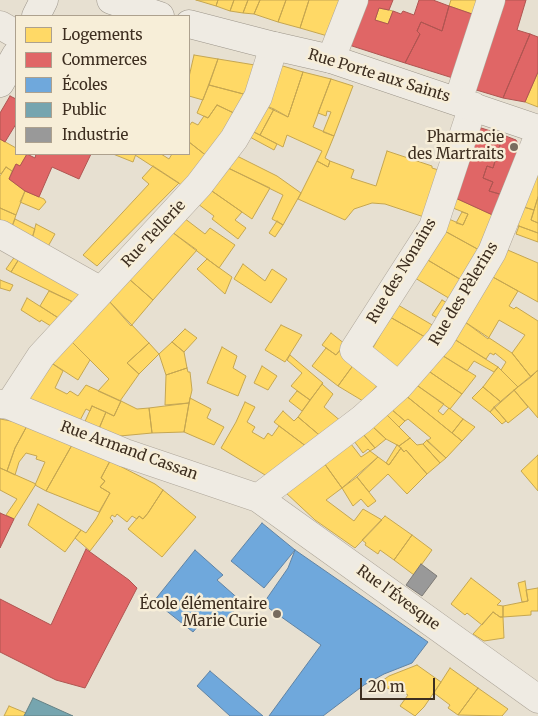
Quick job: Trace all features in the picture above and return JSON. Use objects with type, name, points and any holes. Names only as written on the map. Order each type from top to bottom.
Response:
[{"type":"street","points":[[30,15],[37,2],[36,0]]},
{"type":"street","points":[[36,15],[44,0]]},
{"type":"street","points":[[111,0],[158,10]]},
{"type":"street","points":[[331,58],[354,0]]},
{"type":"street","points":[[466,104],[491,0]]},
{"type":"street","points":[[0,24],[15,33]]},
{"type":"street","name":"Rue Porte aux Saints","points":[[190,24],[274,46],[331,58],[538,129]]},
{"type":"street","name":"Rue Tellerie","points":[[4,405],[41,356],[199,185],[234,139],[258,97],[274,46]]},
{"type":"street","points":[[0,83],[15,57]]},
{"type":"street","name":"Rue des Nonains","points":[[399,386],[354,350],[433,226],[466,104]]},
{"type":"street","name":"Rue des Pèlerins","points":[[258,498],[362,419],[399,386],[440,340],[492,252],[538,137]]},
{"type":"street","points":[[0,234],[101,291]]},
{"type":"street","name":"Rue Armand Cassan","points":[[4,405],[125,453],[258,498]]},
{"type":"street","name":"Rue l'Évesque","points":[[258,498],[538,699]]},
{"type":"building: Logements","points":[[196,0],[218,0],[216,6]]},
{"type":"building: Logements","points":[[218,0],[234,0],[230,11],[216,6]]},
{"type":"building: Logements","points":[[234,0],[248,0],[243,13],[230,11]]},
{"type":"building: Logements","points":[[248,0],[260,0],[254,14],[243,13]]},
{"type":"building: Logements","points":[[260,0],[286,0],[278,22],[254,14]]},
{"type":"building: Logements","points":[[286,0],[309,0],[300,28],[278,22]]},
{"type":"building: Logements","points":[[309,0],[342,0],[331,37],[300,28]]},
{"type":"building: Logements","points":[[451,0],[480,0],[475,15],[449,6]]},
{"type":"building: Logements","points":[[379,8],[393,11],[388,24],[375,20]]},
{"type":"building: Logements","points":[[194,55],[218,59],[203,100],[190,96],[190,73]]},
{"type":"building: Logements","points":[[218,59],[261,66],[251,96],[209,85]]},
{"type":"building: Logements","points":[[276,64],[303,72],[288,117],[261,104]]},
{"type":"building: Logements","points":[[303,72],[331,79],[313,127],[334,136],[325,158],[330,161],[328,167],[317,161],[322,151],[287,135],[283,147],[260,135],[274,109],[288,117]]},
{"type":"building: Logements","points":[[538,72],[538,107],[525,102]]},
{"type":"building: Logements","points":[[331,79],[353,86],[334,136],[323,132],[331,112],[327,111],[326,116],[318,113]]},
{"type":"building: Logements","points":[[209,85],[251,96],[238,115],[217,105],[208,118],[197,113]]},
{"type":"building: Logements","points":[[261,104],[274,109],[260,135],[248,129]]},
{"type":"building: Logements","points":[[217,105],[238,115],[208,157],[190,143],[190,125],[192,122],[198,125],[204,116],[208,118]]},
{"type":"building: Logements","points":[[248,129],[277,144],[274,150],[248,136]]},
{"type":"building: Logements","points":[[0,139],[15,147],[15,155],[26,155],[20,166],[16,164],[12,171],[6,167],[0,173]]},
{"type":"building: Logements","points":[[190,143],[208,157],[183,186],[135,155],[163,155],[169,159],[171,155],[190,155]]},
{"type":"building: Logements","points":[[387,151],[442,171],[427,218],[385,204],[372,203],[354,209],[345,220],[298,199],[317,161],[328,167],[330,161],[354,170],[351,178],[376,186]]},
{"type":"building: Logements","points":[[233,154],[277,176],[301,193],[283,225],[272,219],[283,195],[224,166]]},
{"type":"building: Logements","points":[[116,155],[136,155],[133,162]]},
{"type":"building: Logements","points":[[538,162],[538,197],[534,210],[520,206]]},
{"type":"building: Logements","points":[[153,166],[179,183],[97,266],[83,255],[149,184],[142,178]]},
{"type":"building: Logements","points":[[224,166],[270,188],[252,219],[209,189]]},
{"type":"building: Logements","points":[[6,167],[12,171],[9,179],[25,191],[16,215],[0,208],[0,176]]},
{"type":"building: Logements","points":[[209,189],[242,212],[235,220],[246,228],[238,239],[212,219],[214,216],[198,204]]},
{"type":"building: Logements","points":[[25,191],[44,199],[46,202],[39,210],[20,202]]},
{"type":"building: Logements","points":[[451,196],[497,217],[481,251],[441,229],[444,217],[463,225],[468,214],[448,206]]},
{"type":"building: Logements","points":[[538,197],[538,223],[531,220]]},
{"type":"building: Logements","points":[[520,206],[534,210],[531,220],[538,223],[538,233],[513,224]]},
{"type":"building: Logements","points":[[0,208],[16,215],[10,232],[0,228]]},
{"type":"building: Logements","points":[[462,212],[468,214],[463,225],[456,223]]},
{"type":"building: Logements","points":[[184,218],[205,234],[210,228],[235,245],[219,268],[172,232]]},
{"type":"building: Logements","points":[[15,219],[35,229],[31,242],[10,232]]},
{"type":"building: Logements","points":[[277,221],[283,225],[275,237],[269,233]]},
{"type":"building: Logements","points":[[36,224],[55,234],[46,250],[31,242]]},
{"type":"building: Logements","points":[[519,226],[538,233],[538,242],[516,234]]},
{"type":"building: Logements","points":[[441,229],[481,251],[463,281],[426,259]]},
{"type":"building: Logements","points":[[172,232],[197,250],[153,300],[129,279]]},
{"type":"building: Logements","points":[[503,248],[538,263],[538,302],[491,276]]},
{"type":"building: Logements","points":[[18,252],[22,254],[11,272],[6,269]]},
{"type":"building: Logements","points":[[22,254],[86,291],[75,303],[11,272]]},
{"type":"building: Logements","points":[[207,259],[232,277],[225,294],[197,269]]},
{"type":"building: Logements","points":[[426,259],[463,281],[452,300],[415,278]]},
{"type":"building: Logements","points":[[243,264],[265,281],[272,269],[287,279],[271,303],[234,279]]},
{"type":"building: Logements","points":[[491,276],[518,291],[509,306],[514,309],[516,307],[538,321],[538,370],[531,377],[512,353],[525,335],[499,320],[488,339],[465,322]]},
{"type":"building: Logements","points":[[129,279],[153,300],[131,326],[109,301]]},
{"type":"building: Logements","points":[[0,280],[13,285],[10,291],[0,288]]},
{"type":"building: Logements","points":[[49,291],[75,303],[60,319],[40,306]]},
{"type":"building: Logements","points":[[27,298],[60,319],[54,328],[21,310]]},
{"type":"building: Logements","points":[[442,300],[449,304],[439,319],[432,315]]},
{"type":"building: Logements","points":[[109,301],[149,343],[127,363],[139,374],[120,401],[98,391],[109,379],[70,340]]},
{"type":"building: Logements","points":[[398,305],[434,326],[425,337],[390,317]]},
{"type":"building: Logements","points":[[390,317],[425,337],[398,369],[369,355]]},
{"type":"building: Logements","points":[[465,322],[512,353],[531,377],[518,387],[501,370],[506,362],[495,353],[494,355],[490,353],[486,359],[454,339]]},
{"type":"building: Logements","points":[[281,325],[302,335],[285,362],[265,350]]},
{"type":"building: Logements","points":[[185,329],[197,338],[184,352],[172,342]]},
{"type":"building: Logements","points":[[331,333],[345,344],[336,355],[322,345]]},
{"type":"building: Logements","points":[[69,339],[90,360],[78,380],[47,360]]},
{"type":"building: Logements","points":[[454,339],[498,367],[494,372],[474,361],[467,371],[440,354]]},
{"type":"building: Logements","points":[[172,342],[184,352],[187,368],[166,375],[159,354]]},
{"type":"building: Logements","points":[[149,343],[159,354],[139,374],[127,363]]},
{"type":"building: Logements","points":[[222,347],[237,356],[233,368],[246,376],[238,396],[207,383]]},
{"type":"building: Logements","points":[[326,348],[336,355],[342,348],[357,360],[338,386],[312,366]]},
{"type":"building: Logements","points":[[440,354],[476,376],[462,394],[427,370]]},
{"type":"building: Logements","points":[[290,355],[323,383],[310,400],[291,386],[302,373],[287,360]]},
{"type":"building: Logements","points":[[47,360],[63,371],[55,388],[67,394],[70,391],[78,396],[86,385],[121,401],[114,416],[92,406],[90,411],[86,409],[77,426],[28,401]]},
{"type":"building: Logements","points":[[357,360],[383,379],[363,401],[338,386]]},
{"type":"building: Logements","points":[[262,366],[277,376],[268,390],[254,383]]},
{"type":"building: Logements","points":[[498,367],[518,387],[501,402],[483,387]]},
{"type":"building: Logements","points":[[187,368],[188,372],[190,372],[192,390],[189,403],[165,405],[166,375]]},
{"type":"building: Logements","points":[[427,370],[462,394],[450,409],[415,384]]},
{"type":"building: Logements","points":[[538,371],[538,418],[514,390]]},
{"type":"building: Logements","points":[[322,384],[333,394],[324,407],[342,422],[324,439],[298,417]]},
{"type":"building: Logements","points":[[415,384],[444,404],[438,411],[443,415],[449,408],[463,419],[452,433],[405,395]]},
{"type":"building: Logements","points":[[483,387],[501,402],[490,412],[472,398]]},
{"type":"building: Logements","points":[[514,390],[528,407],[508,423],[494,407]]},
{"type":"building: Logements","points":[[297,391],[310,400],[302,411],[289,401]]},
{"type":"building: Logements","points":[[405,395],[462,441],[446,458],[427,441],[431,438],[408,419],[405,421],[391,409]]},
{"type":"building: Logements","points":[[190,398],[211,409],[207,418],[224,427],[214,445],[184,432]]},
{"type":"building: Logements","points":[[121,401],[137,409],[149,408],[152,433],[109,437],[98,431],[106,412],[114,416]]},
{"type":"building: Logements","points":[[245,402],[255,407],[247,422],[255,427],[252,432],[264,439],[268,433],[272,436],[279,426],[311,450],[270,478],[221,448]]},
{"type":"building: Logements","points":[[189,403],[184,432],[152,433],[149,408]]},
{"type":"building: Logements","points":[[92,406],[106,412],[98,431],[82,428]]},
{"type":"building: Logements","points":[[494,407],[506,421],[502,424],[490,412]]},
{"type":"building: Logements","points":[[391,409],[405,421],[399,427],[386,414]]},
{"type":"building: Logements","points":[[283,411],[294,421],[298,417],[324,439],[311,450],[274,422]]},
{"type":"building: Logements","points":[[386,414],[410,438],[399,446],[386,439],[373,427]]},
{"type":"building: Logements","points":[[0,419],[28,424],[15,448],[7,471],[0,468]]},
{"type":"building: Logements","points":[[463,419],[475,427],[462,441],[452,433]]},
{"type":"building: Logements","points":[[28,424],[72,445],[46,491],[35,485],[45,462],[36,459],[37,456],[26,453],[19,462],[15,475],[7,471],[15,448]]},
{"type":"building: Logements","points":[[373,427],[386,439],[375,448],[363,434]]},
{"type":"building: Logements","points":[[363,434],[375,448],[370,451],[368,449],[363,453],[354,441]]},
{"type":"building: Logements","points":[[410,438],[417,445],[423,444],[440,463],[427,474],[406,450],[404,452],[399,446]]},
{"type":"building: Logements","points":[[427,440],[446,458],[440,463],[423,444]]},
{"type":"building: Logements","points":[[351,444],[361,457],[370,451],[378,457],[342,488],[324,463]]},
{"type":"building: Logements","points":[[72,445],[110,461],[101,478],[105,481],[100,487],[110,493],[99,512],[46,491]]},
{"type":"building: Logements","points":[[397,445],[401,448],[389,465],[386,463]]},
{"type":"building: Logements","points":[[401,448],[404,452],[406,450],[427,474],[407,494],[388,474],[369,492],[357,477],[378,457],[389,465]]},
{"type":"building: Logements","points":[[538,455],[538,491],[521,471]]},
{"type":"building: Logements","points":[[110,461],[163,490],[143,519],[139,516],[137,519],[132,516],[127,522],[117,514],[115,517],[112,515],[110,518],[113,521],[90,551],[75,538],[81,530],[86,533],[110,493],[100,487],[105,481],[101,478]]},
{"type":"building: Logements","points":[[324,463],[342,488],[326,500],[354,521],[363,509],[382,520],[355,548],[315,520],[285,492]]},
{"type":"building: Logements","points":[[0,468],[36,484],[14,519],[6,515],[17,499],[0,490]]},
{"type":"building: Logements","points":[[357,477],[376,501],[368,507],[361,499],[353,506],[342,488]]},
{"type":"building: Logements","points":[[163,490],[196,517],[162,557],[128,529],[139,516],[143,519]]},
{"type":"building: Logements","points":[[38,504],[81,530],[65,552],[28,525]]},
{"type":"building: Logements","points":[[385,516],[412,535],[394,560],[380,550],[378,554],[365,545],[366,543],[362,540]]},
{"type":"building: Logements","points":[[412,535],[432,550],[414,575],[394,560]]},
{"type":"building: Logements","points":[[471,578],[501,601],[497,605],[503,606],[503,617],[493,612],[482,625],[467,613],[465,615],[451,604]]},
{"type":"building: Logements","points":[[525,581],[528,601],[522,602],[518,583]]},
{"type":"building: Logements","points":[[538,588],[538,611],[531,611],[531,615],[503,617],[503,606],[528,601],[526,590]]},
{"type":"building: Logements","points":[[493,612],[503,617],[504,638],[484,641],[473,634]]},
{"type":"building: Logements","points":[[417,665],[441,682],[424,707],[415,716],[400,706],[408,695],[397,688],[394,692],[379,683],[389,676]]},
{"type":"building: Logements","points":[[450,668],[478,688],[458,715],[448,708],[450,705],[434,693]]},
{"type":"building: Logements","points":[[478,688],[508,709],[502,716],[458,715]]},
{"type":"building: Logements","points":[[9,706],[26,713],[24,716],[4,716]]},
{"type":"building: Commerces","points":[[365,0],[393,0],[389,10],[379,8],[375,20],[388,24],[393,11],[401,14],[403,11],[414,15],[419,0],[433,0],[449,6],[442,31],[421,22],[417,31],[420,34],[405,63],[349,45]]},
{"type":"building: Commerces","points":[[501,0],[526,0],[517,30],[530,34],[503,98],[473,89]]},
{"type":"building: Commerces","points":[[449,6],[475,15],[456,79],[405,63],[420,34],[417,31],[421,22],[442,31]]},
{"type":"building: Commerces","points":[[530,34],[538,37],[538,72],[525,102],[503,98]]},
{"type":"building: Commerces","points":[[10,96],[15,98],[15,126],[5,142],[0,139],[0,113]]},
{"type":"building: Commerces","points":[[475,126],[503,135],[493,168],[487,166],[483,178],[493,182],[489,191],[506,196],[497,217],[451,196]]},
{"type":"building: Commerces","points":[[503,135],[516,140],[520,148],[500,194],[489,191],[493,182],[483,178],[487,166],[493,168]]},
{"type":"building: Commerces","points":[[26,155],[35,158],[36,155],[91,155],[79,179],[52,167],[39,197],[25,191],[9,179],[16,164],[20,166]]},
{"type":"building: Commerces","points":[[0,513],[14,519],[0,548]]},
{"type":"building: Commerces","points":[[86,549],[137,588],[85,688],[56,680],[0,652],[0,599],[51,625]]},
{"type":"building: Écoles","points":[[262,523],[295,550],[264,588],[231,561]]},
{"type":"building: Écoles","points":[[195,550],[223,575],[217,580],[242,602],[219,628],[205,618],[193,632],[154,601]]},
{"type":"building: Écoles","points":[[295,550],[428,642],[412,663],[384,674],[364,685],[323,716],[269,716],[321,645],[263,604],[288,568]]},
{"type":"building: Écoles","points":[[210,671],[263,716],[230,716],[197,686]]},
{"type":"building: Public","points":[[33,698],[73,716],[24,716]]},
{"type":"building: Industrie","points":[[421,564],[437,576],[422,596],[406,585]]},
{"type":"place","name":"Pharmacie des Martraits","points":[[514,147]]},
{"type":"place","name":"École élémentaire Marie Curie","points":[[277,614]]}]
